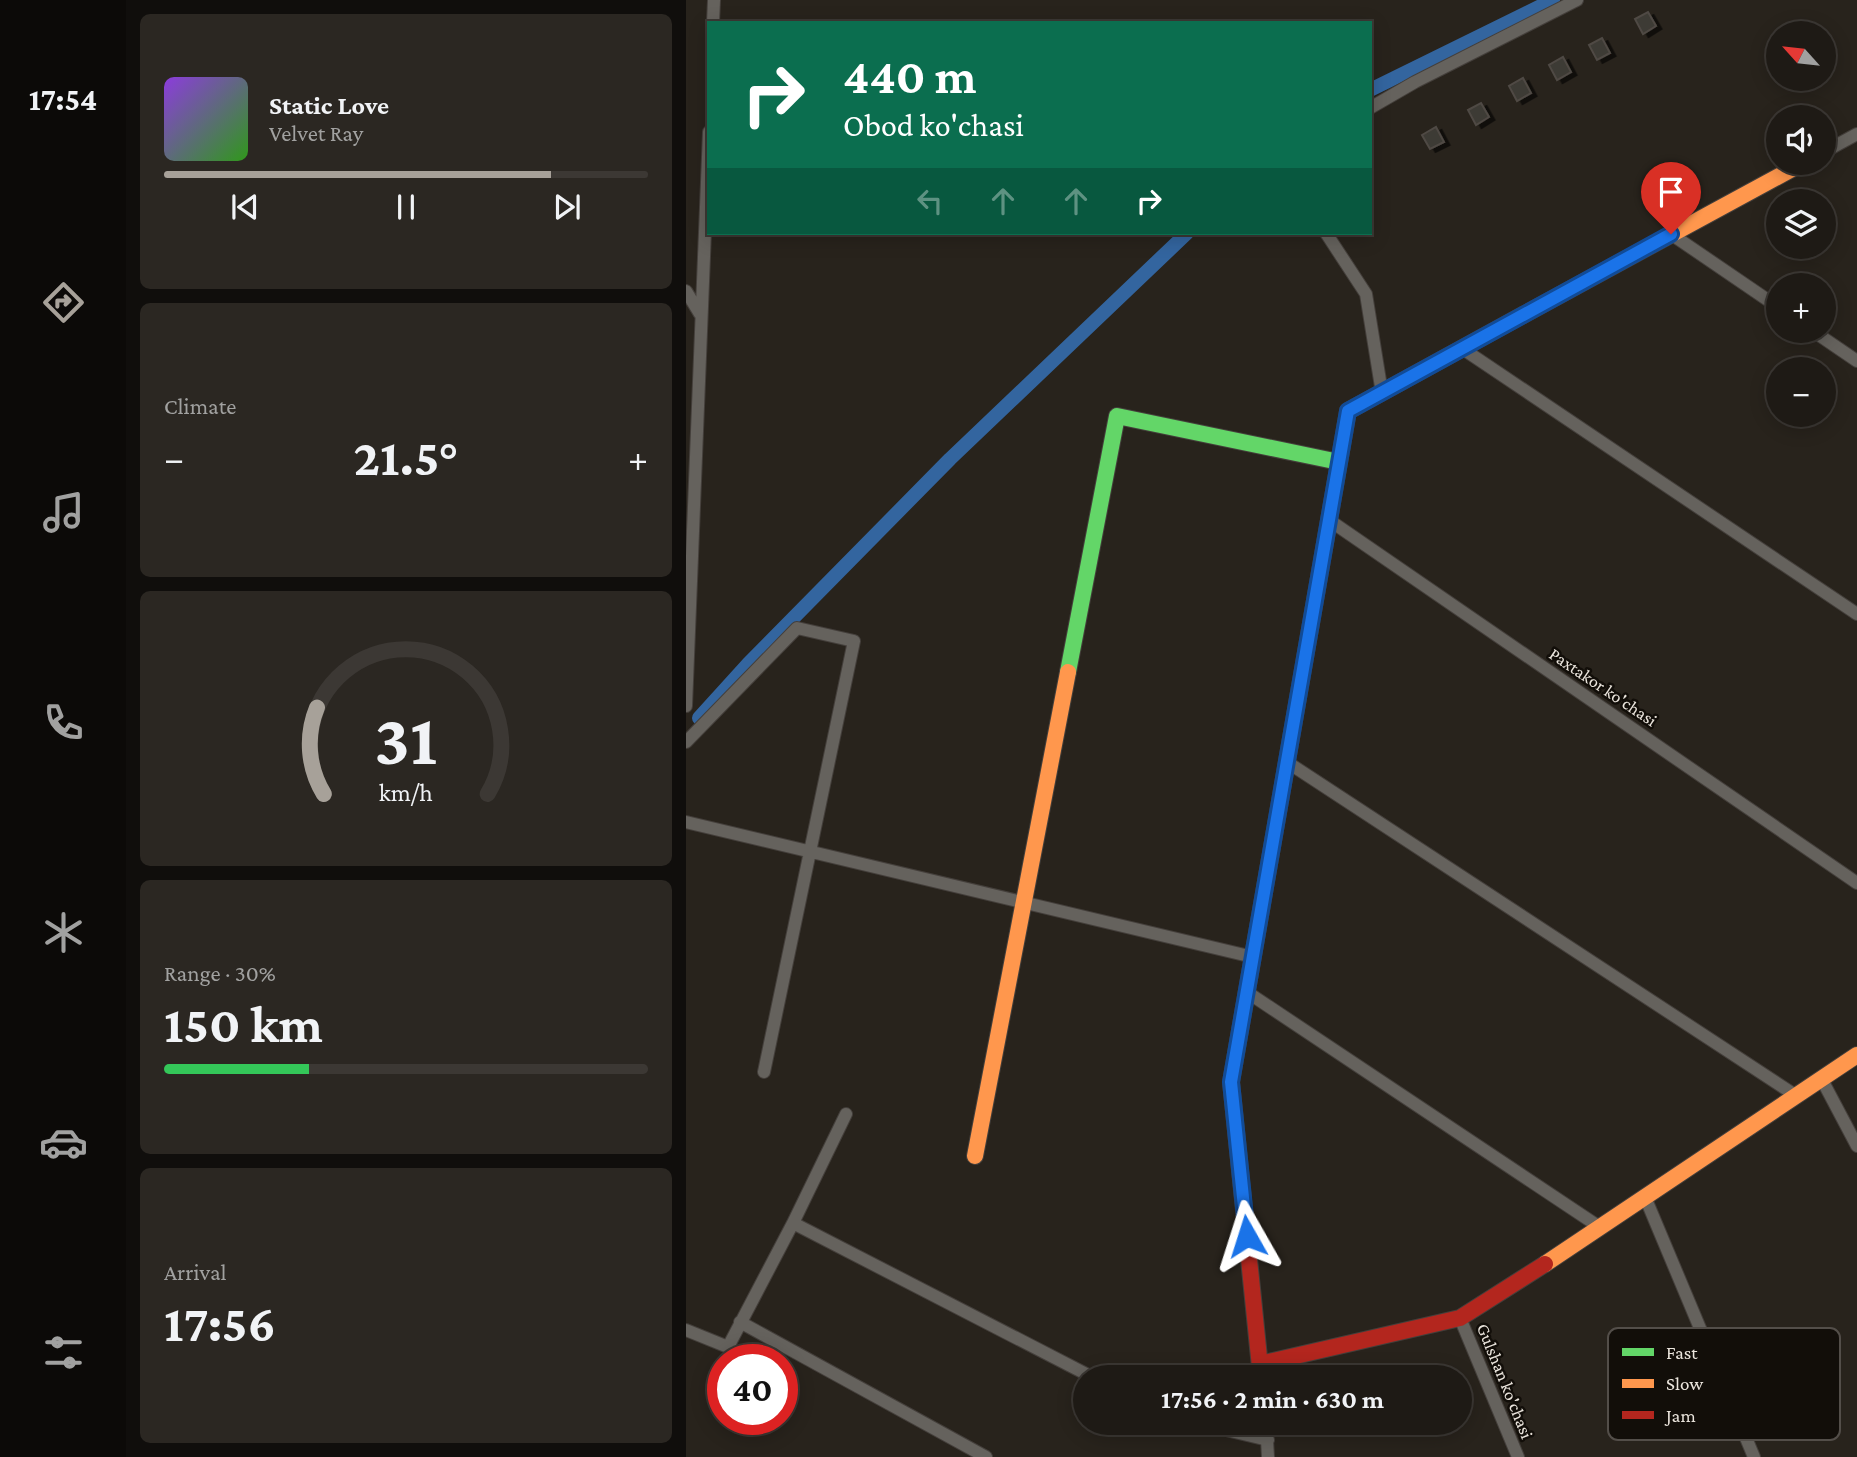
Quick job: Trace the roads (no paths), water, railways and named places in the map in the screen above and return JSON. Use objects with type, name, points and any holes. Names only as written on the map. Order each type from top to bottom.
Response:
[{"type":"street","points":[[713,21],[714,0]]},
{"type":"street","points":[[1372,107],[1415,82],[1577,0]]},
{"type":"street","points":[[1836,145],[1857,134]]},
{"type":"street","points":[[1260,1365],[1231,1082],[1348,411],[1781,175]]},
{"type":"street","points":[[686,706],[707,178]]},
{"type":"street","points":[[1671,234],[1766,299]]},
{"type":"street","points":[[1327,235],[1366,294],[1382,393]]},
{"type":"street","points":[[686,290],[701,315]]},
{"type":"street","points":[[1830,343],[1857,361]]},
{"type":"street","points":[[1463,349],[1857,614]]},
{"type":"street","points":[[975,1156],[1117,416],[1339,462]]},
{"type":"street","name":"Paxtakor ko'chasi","points":[[1329,520],[1857,883]]},
{"type":"street","points":[[686,742],[797,628],[854,642],[764,1072]]},
{"type":"street","points":[[1287,762],[1795,1095]]},
{"type":"street","points":[[686,822],[1252,957]]},
{"type":"street","points":[[1247,992],[1601,1228]]},
{"type":"street","points":[[1280,1365],[1460,1318],[1601,1228],[1857,1055]]},
{"type":"street","points":[[1821,1078],[1857,1146]]},
{"type":"street","points":[[686,1330],[727,1347],[793,1223],[846,1114]]},
{"type":"street","points":[[1645,1197],[1700,1328]]},
{"type":"street","points":[[793,1223],[1073,1367]]},
{"type":"street","name":"Gulshan ko'chasi","points":[[1460,1318],[1518,1457]]},
{"type":"street","points":[[740,1322],[986,1457]]},
{"type":"street","points":[[1247,1435],[1268,1440]]},
{"type":"street","points":[[1267,1435],[1268,1457]]},
{"type":"street","points":[[1747,1440],[1754,1457]]},
{"type":"waterway","points":[[1372,89],[1553,0]]},
{"type":"waterway","points":[[699,718],[748,664],[950,459],[1185,235]]}]
